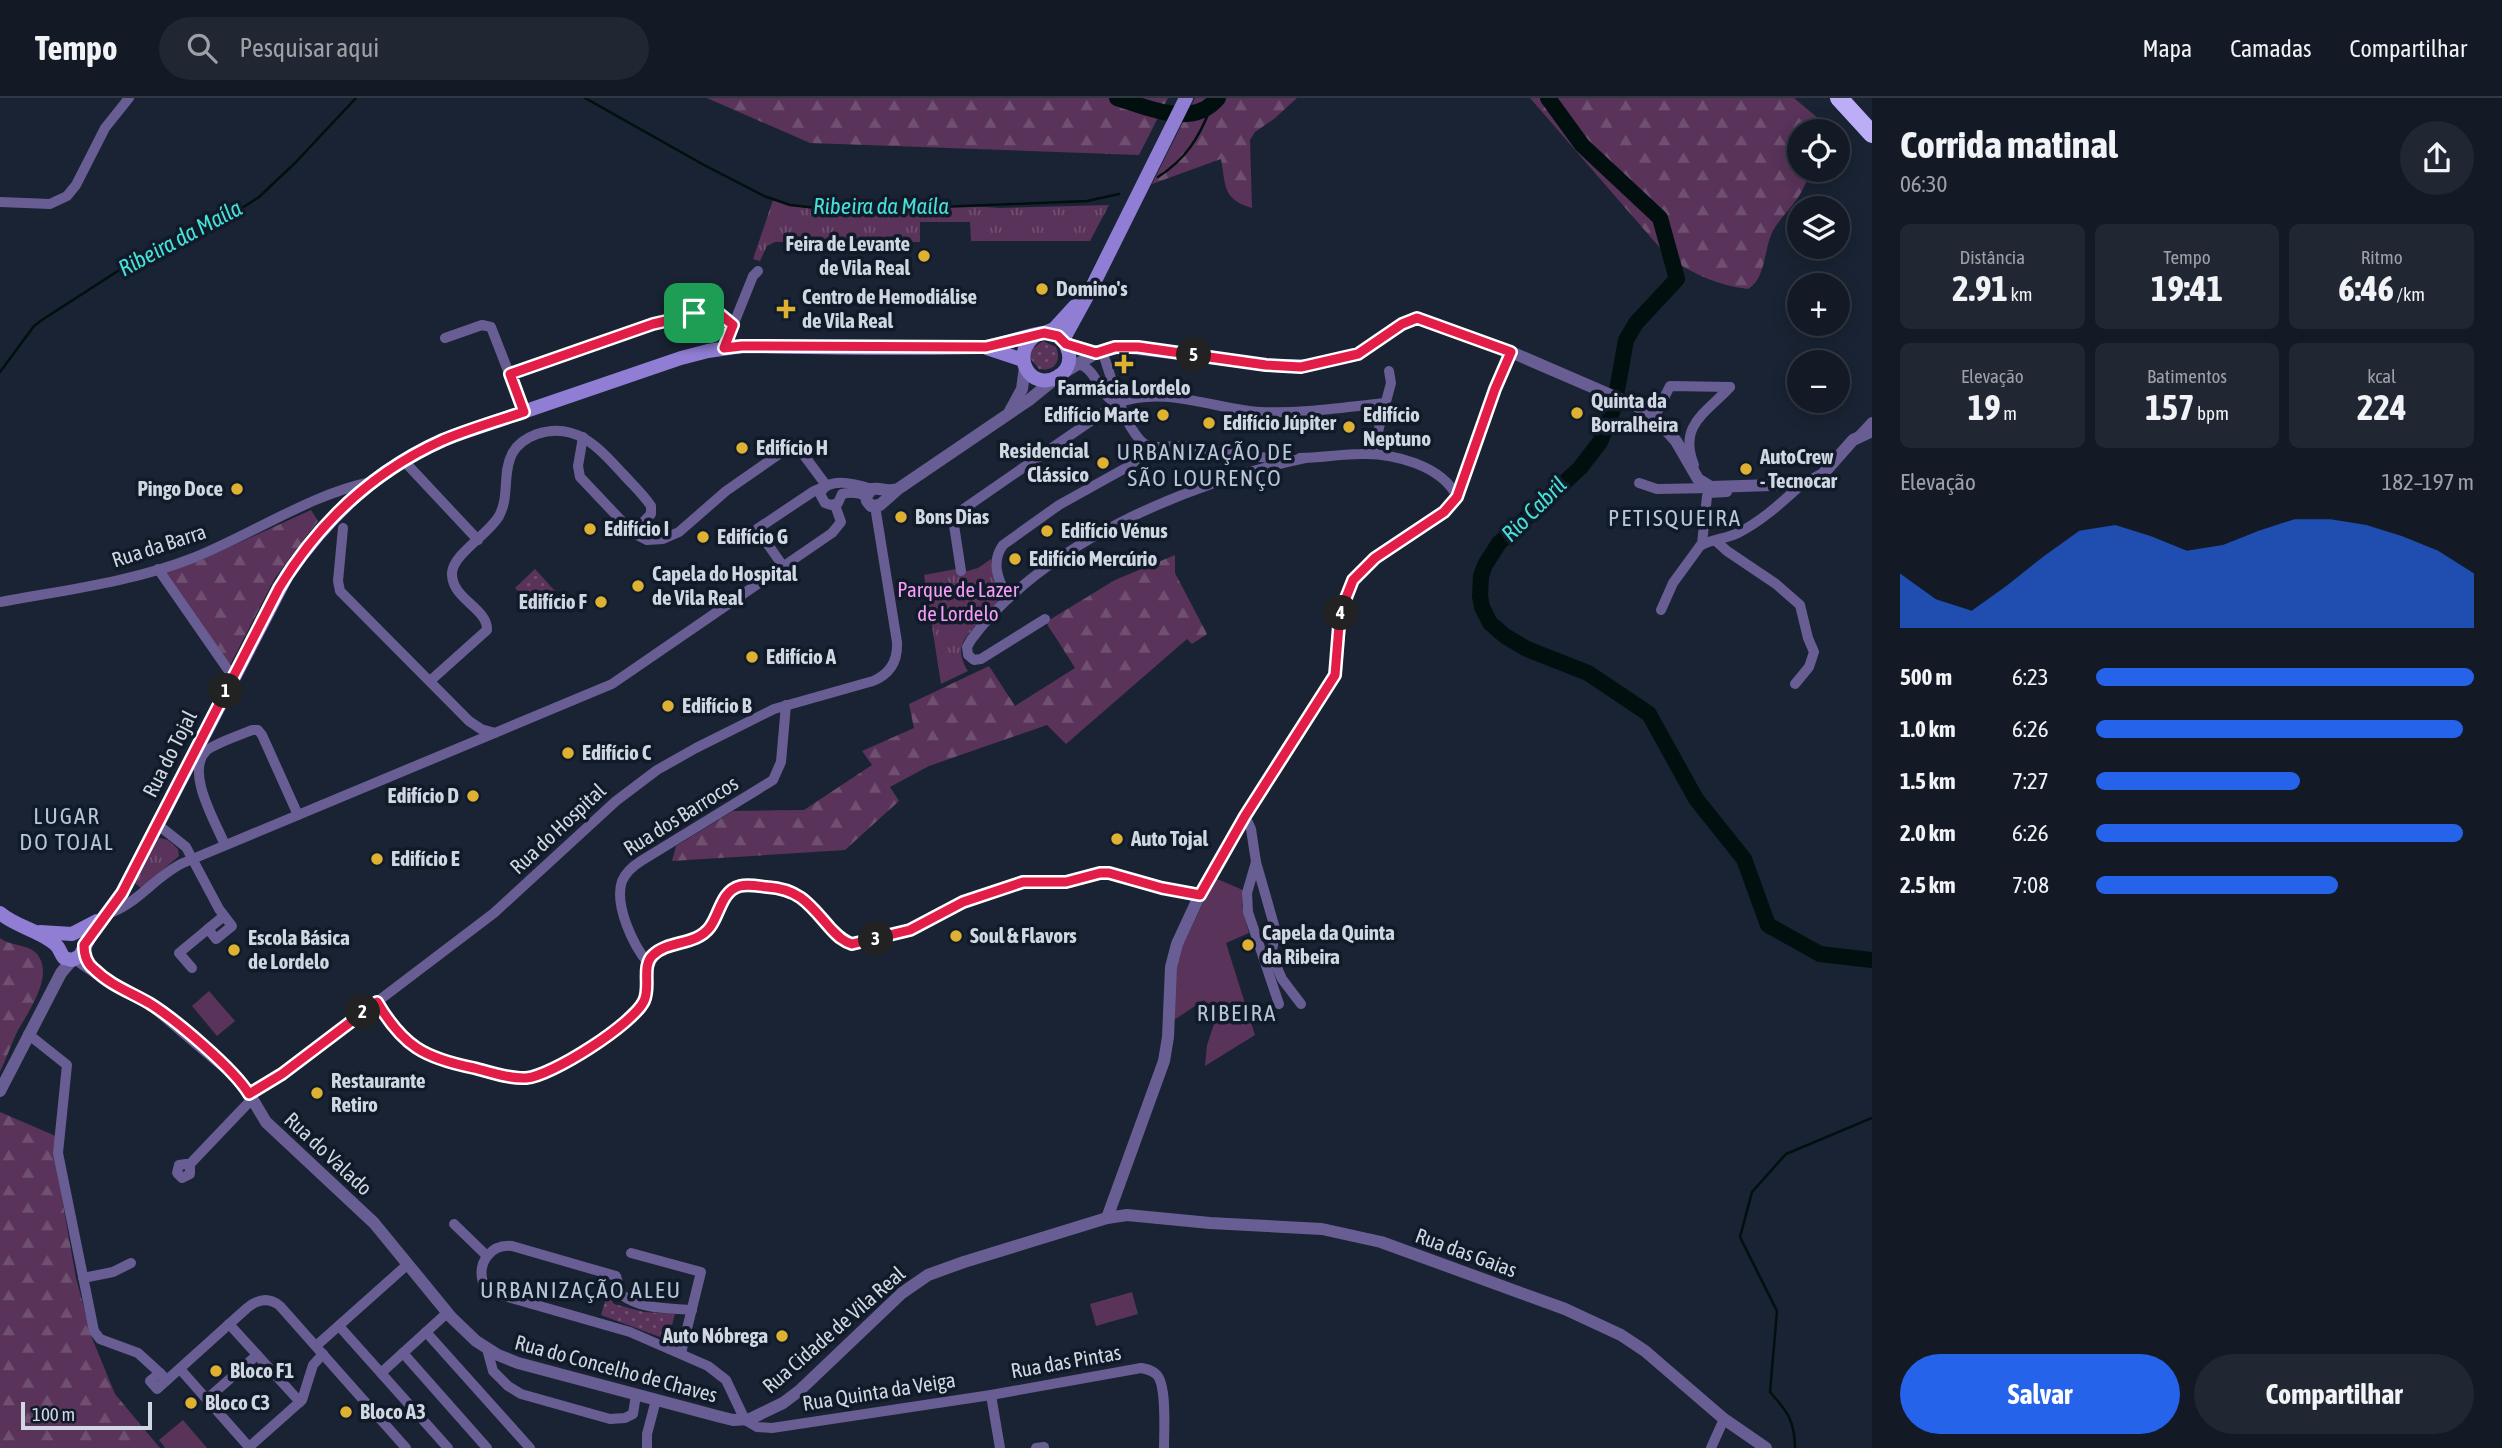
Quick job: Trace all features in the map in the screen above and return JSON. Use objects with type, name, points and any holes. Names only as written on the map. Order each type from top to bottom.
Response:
[{"type":"highway","points":[[1840,98],[1872,127]]},
{"type":"highway","points":[[1840,98],[1872,134]]},
{"type":"highway","points":[[1850,98],[1872,118]]},
{"type":"main road","points":[[1064,342],[1185,100]]},
{"type":"main road","points":[[986,347],[1054,329],[1099,274]]},
{"type":"main road","points":[[1040,334],[1058,336],[1064,342],[1069,360],[1059,376],[1042,380],[1029,373],[1024,363],[1025,346],[1040,334]]},
{"type":"main road","points":[[986,347],[1024,363]]},
{"type":"main road","name":"Rua do Tojal","points":[[79,953],[122,893],[287,575],[371,482],[445,439],[681,358],[724,348],[986,347]]},
{"type":"main road","points":[[0,913],[27,929],[47,939],[59,949],[64,958],[79,953],[80,938],[70,934],[27,929]]},
{"type":"main road","points":[[59,949],[61,939],[107,914]]},
{"type":"street","points":[[0,202],[50,204],[67,196],[76,185],[107,125],[129,98]]},
{"type":"street","points":[[724,348],[752,279],[758,271]]},
{"type":"street","points":[[510,374],[653,324],[699,312],[717,313],[733,325]]},
{"type":"street","points":[[842,495],[855,492],[876,497],[898,489],[1029,400],[1059,376],[1099,352],[1115,347],[1138,347],[1266,365],[1301,367],[1358,354],[1402,324],[1417,318],[1511,352],[1651,413],[1678,443],[1698,479],[1714,488]]},
{"type":"street","points":[[445,338],[482,325],[490,326],[524,412]]},
{"type":"street","points":[[1064,342],[1099,352]]},
{"type":"street","points":[[1099,352],[1116,391],[1117,402],[1139,439],[1149,446],[1181,446],[1262,458],[1372,454],[1420,466],[1447,483],[1457,497]]},
{"type":"street","points":[[1107,1219],[1164,1061],[1173,954],[1200,895],[1245,816],[1335,675],[1340,613],[1353,580],[1375,558],[1444,512],[1457,497],[1511,352]]},
{"type":"street","points":[[1007,414],[1022,389],[1024,363]]},
{"type":"street","points":[[1078,364],[1088,368],[1108,397],[1117,402]]},
{"type":"street","points":[[1372,454],[1392,380],[1389,371]]},
{"type":"street","points":[[1651,413],[1670,386],[1730,387],[1696,421],[1688,441],[1690,455],[1699,474],[1714,488]]},
{"type":"street","points":[[961,571],[954,525],[959,512],[1117,402],[1157,395],[1234,409],[1280,412],[1386,402]]},
{"type":"street","points":[[1639,483],[1657,489],[1801,485],[1823,474],[1872,422]]},
{"type":"street","points":[[430,681],[487,631],[486,622],[456,589],[453,577],[457,560],[493,526],[502,510],[509,461],[520,443],[549,431],[567,432],[595,445],[651,506],[651,514],[633,533]]},
{"type":"street","points":[[1857,438],[1872,431]]},
{"type":"street","points":[[583,438],[579,475],[633,533],[651,540],[675,535],[726,491],[788,448],[800,450],[828,486],[840,488],[842,495],[835,505],[822,501],[820,494],[828,486]]},
{"type":"street","points":[[1007,598],[996,568],[998,555],[1007,541],[1066,500],[1131,465],[1149,446]]},
{"type":"street","points":[[1045,619],[981,659],[972,660],[967,650],[971,640],[1007,598],[1083,543],[1134,516],[1241,473],[1305,458]]},
{"type":"street","points":[[404,461],[478,540]]},
{"type":"street","name":"Rua da Barra","points":[[0,602],[104,584],[158,569],[198,556],[325,497],[371,482]]},
{"type":"street","points":[[783,566],[757,529],[814,491],[828,486],[853,484],[876,497]]},
{"type":"street","points":[[1702,544],[1725,539],[1753,525],[1801,485]]},
{"type":"street","points":[[1661,610],[1673,583],[1702,544],[1707,495],[1728,492],[1736,487]]},
{"type":"street","points":[[325,497],[337,519],[338,588],[469,721],[481,729],[495,733]]},
{"type":"street","name":"Rua do Hospital","points":[[190,1164],[250,1097],[501,908],[635,786],[688,752],[764,714],[877,679],[887,672],[895,661],[897,642],[876,497]]},
{"type":"street","points":[[107,914],[125,906],[172,868],[193,858],[616,682],[839,526],[841,519],[835,505]]},
{"type":"street","points":[[1716,541],[1722,548],[1776,584],[1802,607],[1808,638],[1814,652],[1809,667],[1795,684]]},
{"type":"street","points":[[158,569],[233,677]]},
{"type":"street","name":"Rua dos Barrocos","points":[[648,963],[633,942],[625,919],[621,893],[624,877],[641,861],[773,780],[782,757],[786,705]]},
{"type":"street","points":[[225,845],[199,785],[202,759],[209,749],[252,730],[257,730],[262,735],[298,815]]},
{"type":"street","points":[[1245,816],[1251,829],[1256,862],[1276,932],[1272,955],[1283,981],[1300,1004]]},
{"type":"street","points":[[157,824],[182,842],[232,926],[216,939],[208,929],[179,953],[192,968]]},
{"type":"street","points":[[1256,862],[1247,893],[1248,912],[1279,1004]]},
{"type":"street","points":[[377,1002],[396,1031],[416,1049],[454,1064],[515,1078],[529,1078],[549,1071],[582,1053],[638,1010],[648,990],[648,963],[657,952],[706,932],[725,897],[733,889],[744,885],[793,892],[803,898],[838,937],[852,944],[910,930],[963,902],[1023,882],[1066,882],[1109,873],[1162,888],[1200,895]]},
{"type":"street","points":[[54,987],[59,949]]},
{"type":"street","points":[[0,1091],[61,973],[79,953]]},
{"type":"street","name":"Rua do Valado","points":[[79,953],[111,983],[157,1009],[218,1060],[241,1083],[266,1122],[370,1219],[408,1264]]},
{"type":"street","points":[[28,1034],[66,1065],[58,1153],[96,1336],[133,1350],[163,1376],[180,1369],[251,1304],[269,1300],[280,1306],[406,1448]]},
{"type":"street","name":"Rua das Gaias","points":[[1107,1219],[1135,1215],[1200,1223],[1322,1229],[1381,1242],[1565,1309],[1621,1335],[1645,1351],[1724,1419],[1766,1448]]},
{"type":"street","name":"Rua Cidade de Vila Real","points":[[763,1414],[799,1391],[902,1293],[921,1279],[954,1265],[1107,1219]]},
{"type":"street","points":[[454,1224],[487,1256]]},
{"type":"street","points":[[692,1310],[636,1303],[622,1296],[616,1276],[520,1248],[499,1246],[487,1256],[482,1266],[481,1278],[486,1287],[494,1293],[606,1324],[708,1366],[723,1376],[745,1420],[757,1427],[772,1427]]},
{"type":"street","points":[[631,1253],[701,1272],[681,1353]]},
{"type":"street","points":[[83,1278],[110,1274],[131,1263]]},
{"type":"street","points":[[180,1369],[249,1448],[304,1397],[319,1350],[339,1326],[408,1264]]},
{"type":"street","name":"Rua do Concelho de Chaves","points":[[408,1264],[465,1333],[487,1349],[524,1366],[723,1418],[745,1420],[763,1414]]},
{"type":"street","points":[[381,1373],[447,1313]]},
{"type":"street","points":[[229,1324],[300,1402]]},
{"type":"street","points":[[339,1326],[448,1448]]},
{"type":"street","points":[[426,1332],[530,1448]]},
{"type":"street","points":[[487,1349],[494,1373],[511,1389],[529,1398],[617,1420],[633,1414],[636,1395]]},
{"type":"street","points":[[403,1353],[487,1448]]},
{"type":"street","points":[[207,1399],[257,1355]]},
{"type":"street","name":"Rua das Pintas","points":[[991,1395],[1120,1371],[1146,1369],[1157,1375],[1161,1387],[1164,1448]]},
{"type":"street","points":[[991,1395],[1000,1448]]},
{"type":"street","name":"Rua Quinta da Veiga","points":[[772,1427],[991,1395]]},
{"type":"street","points":[[723,1418],[733,1398]]},
{"type":"street","points":[[647,1448],[647,1434],[656,1400]]},
{"type":"street","points":[[763,1414],[763,1423],[772,1427]]},
{"type":"street","points":[[1711,1448],[1724,1419]]},
{"type":"green space","points":[[707,98],[1168,98],[1139,155],[810,143]]},
{"type":"green space","points":[[1195,98],[1297,98],[1255,132],[1250,140],[1252,208],[1230,196],[1221,159],[1152,184]]},
{"type":"green space","points":[[1530,98],[1794,98],[1819,119],[1787,119],[1787,182],[1806,182],[1799,196],[1787,196],[1787,211],[1773,230],[1761,272],[1754,285],[1748,289],[1705,278],[1667,256]]},
{"type":"green space","points":[[773,200],[807,208],[844,211],[956,205],[1000,208],[1109,205],[1090,241],[971,241],[970,222],[920,222],[920,242],[775,242],[767,246],[760,261],[753,259]]},
{"type":"green space","points":[[1043,341],[1056,347],[1058,352],[1057,361],[1049,369],[1039,369],[1030,358],[1032,349]]},
{"type":"green space","points":[[311,510],[318,521],[275,578],[230,665],[165,572],[201,560]]},
{"type":"green space","points":[[1175,555],[1175,573],[1207,634],[1192,644],[1187,639],[1066,744],[1047,725],[929,766],[890,787],[899,801],[845,850],[672,861],[676,846],[733,811],[804,810],[872,765],[862,751],[914,728],[909,704],[989,666],[1015,706],[1075,668],[1046,622],[1115,580]]},
{"type":"green space","name":"Parque de Lazer de Lordelo","points":[[991,559],[998,588],[998,602],[964,640],[962,659],[968,671],[941,684],[924,575],[956,569],[964,572],[978,568]]},
{"type":"green space","points":[[535,569],[555,591],[536,610],[515,588]]},
{"type":"green space","points":[[155,839],[168,840],[178,849],[179,856],[141,888],[132,881]]},
{"type":"green space","points":[[1215,878],[1243,890],[1242,906],[1249,933],[1226,943],[1255,1035],[1205,1066],[1207,1045],[1215,1021],[1204,1000],[1174,1020],[1175,974],[1180,951]]},
{"type":"green space","points":[[0,938],[35,952],[43,971],[38,992],[0,1072]]},
{"type":"green space","points":[[209,991],[235,1021],[217,1036],[192,1006]]},
{"type":"green space","points":[[0,1112],[58,1137],[57,1170],[76,1278],[92,1338],[115,1394],[160,1448],[0,1448]]},
{"type":"green space","points":[[1132,1292],[1138,1314],[1096,1326],[1090,1304]]},
{"type":"green space","points":[[607,1294],[614,1304],[644,1312],[675,1314],[668,1340],[601,1315]]},
{"type":"green space","points":[[183,1420],[207,1448],[165,1448],[159,1440]]},
{"type":"waterway","name":"Ribeira da Maíla","points":[[0,372],[34,326],[42,320],[155,247],[242,208],[259,197],[356,98]]},
{"type":"waterway","name":"Ribeira da Maíla","points":[[585,98],[704,165],[764,196],[790,205],[844,211],[1087,201],[1119,194]]},
{"type":"waterway","name":"Rio Cabril","points":[[1117,98],[1156,111],[1183,114],[1208,107],[1218,98]]},
{"type":"waterway","name":"Rio Cabril","points":[[1548,98],[1582,145],[1660,218],[1677,279],[1636,323],[1626,340],[1614,407],[1600,442],[1580,468],[1499,543],[1485,565],[1481,576],[1482,607],[1490,623],[1505,636],[1527,649],[1588,673],[1649,714],[1696,799],[1744,859],[1768,925],[1820,954],[1872,960]]},
{"type":"waterway","name":"Ribeira da Maíla","points":[[1158,177],[1190,147],[1211,107]]},
{"type":"waterway","points":[[1795,1448],[1789,1417],[1770,1392],[1777,1311],[1740,1237],[1752,1192],[1786,1154],[1872,1118]]},
{"type":"place","name":"Feira de Levante de Vila Real","points":[[924,256]]},
{"type":"place","name":"Domino's","points":[[1042,289]]},
{"type":"place","name":"Centro de Hemodiálise de Vila Real","points":[[786,309]]},
{"type":"place","name":"Farmácia Lordelo","points":[[1124,364]]},
{"type":"place","name":"Quinta da Borralheira","points":[[1577,413]]},
{"type":"place","name":"Edifício Marte","points":[[1163,415]]},
{"type":"place","name":"Edifício Júpiter","points":[[1209,423]]},
{"type":"place","name":"Edifício Neptuno","points":[[1349,427]]},
{"type":"place","name":"Edifício H","points":[[742,448]]},
{"type":"place","name":"Residencial Clássico","points":[[1103,463]]},
{"type":"place","name":"AutoCrew - Tecnocar","points":[[1746,469]]},
{"type":"place","name":"Pingo Doce","points":[[237,489]]},
{"type":"place","name":"Bons Dias","points":[[901,517]]},
{"type":"place","name":"Edifício I","points":[[590,529]]},
{"type":"place","name":"Edifício Vénus","points":[[1047,531]]},
{"type":"place","name":"Edifício G","points":[[703,537]]},
{"type":"place","name":"Edifício Mercúrio","points":[[1015,559]]},
{"type":"place","name":"Capela do Hospital de Vila Real","points":[[638,586]]},
{"type":"place","name":"Edifício F","points":[[601,602]]},
{"type":"place","name":"Edifício A","points":[[752,657]]},
{"type":"place","name":"Edifício B","points":[[668,706]]},
{"type":"place","name":"Edifício C","points":[[568,753]]},
{"type":"place","name":"Edifício D","points":[[473,796]]},
{"type":"place","name":"Auto Tojal","points":[[1117,839]]},
{"type":"place","name":"Edifício E","points":[[377,859]]},
{"type":"place","name":"Soul & Flavors","points":[[956,936]]},
{"type":"place","name":"Capela da Quinta da Ribeira","points":[[1248,945]]},
{"type":"place","name":"Escola Básica de Lordelo","points":[[234,950]]},
{"type":"place","name":"Restaurante Retiro","points":[[317,1093]]},
{"type":"place","name":"Auto Nóbrega","points":[[782,1336]]},
{"type":"place","name":"Bloco F1","points":[[216,1371]]},
{"type":"place","name":"Bloco C3","points":[[191,1403]]},
{"type":"place","name":"Bloco A3","points":[[346,1412]]},
{"type":"district","name":"URBANIZAÇÃO DE SÃO LOURENÇO","points":[[1205,465]]},
{"type":"district","name":"PETISQUEIRA","points":[[1675,518]]},
{"type":"district","name":"LUGAR DO TOJAL","points":[[67,829]]},
{"type":"district","name":"RIBEIRA","points":[[1237,1013]]},
{"type":"district","name":"URBANIZAÇÃO ALEU","points":[[581,1290]]},
{"type":"route","points":[[694,313],[717,313],[733,325],[724,348],[986,347],[1044,333],[1058,336],[1066,344],[1096,353],[1115,347],[1138,347],[1266,365],[1301,367],[1358,354],[1402,324],[1417,318],[1511,352],[1457,497],[1444,512],[1395,543],[1353,580],[1340,613],[1335,675],[1245,816],[1200,895],[1162,888],[1113,873],[1100,873],[1066,882],[1023,882],[963,902],[910,930],[852,944],[838,937],[803,898],[793,892],[769,887],[738,886],[728,892],[706,932],[657,952],[650,958],[647,968],[648,990],[638,1010],[582,1053],[549,1071],[529,1078],[515,1078],[440,1059],[416,1049],[403,1038],[377,1002],[282,1074],[249,1094],[218,1060],[157,1009],[111,983],[93,969],[86,959],[84,945],[122,893],[279,588],[307,547],[357,492],[415,454],[445,439],[524,412],[510,374],[653,324],[694,313]]}]
